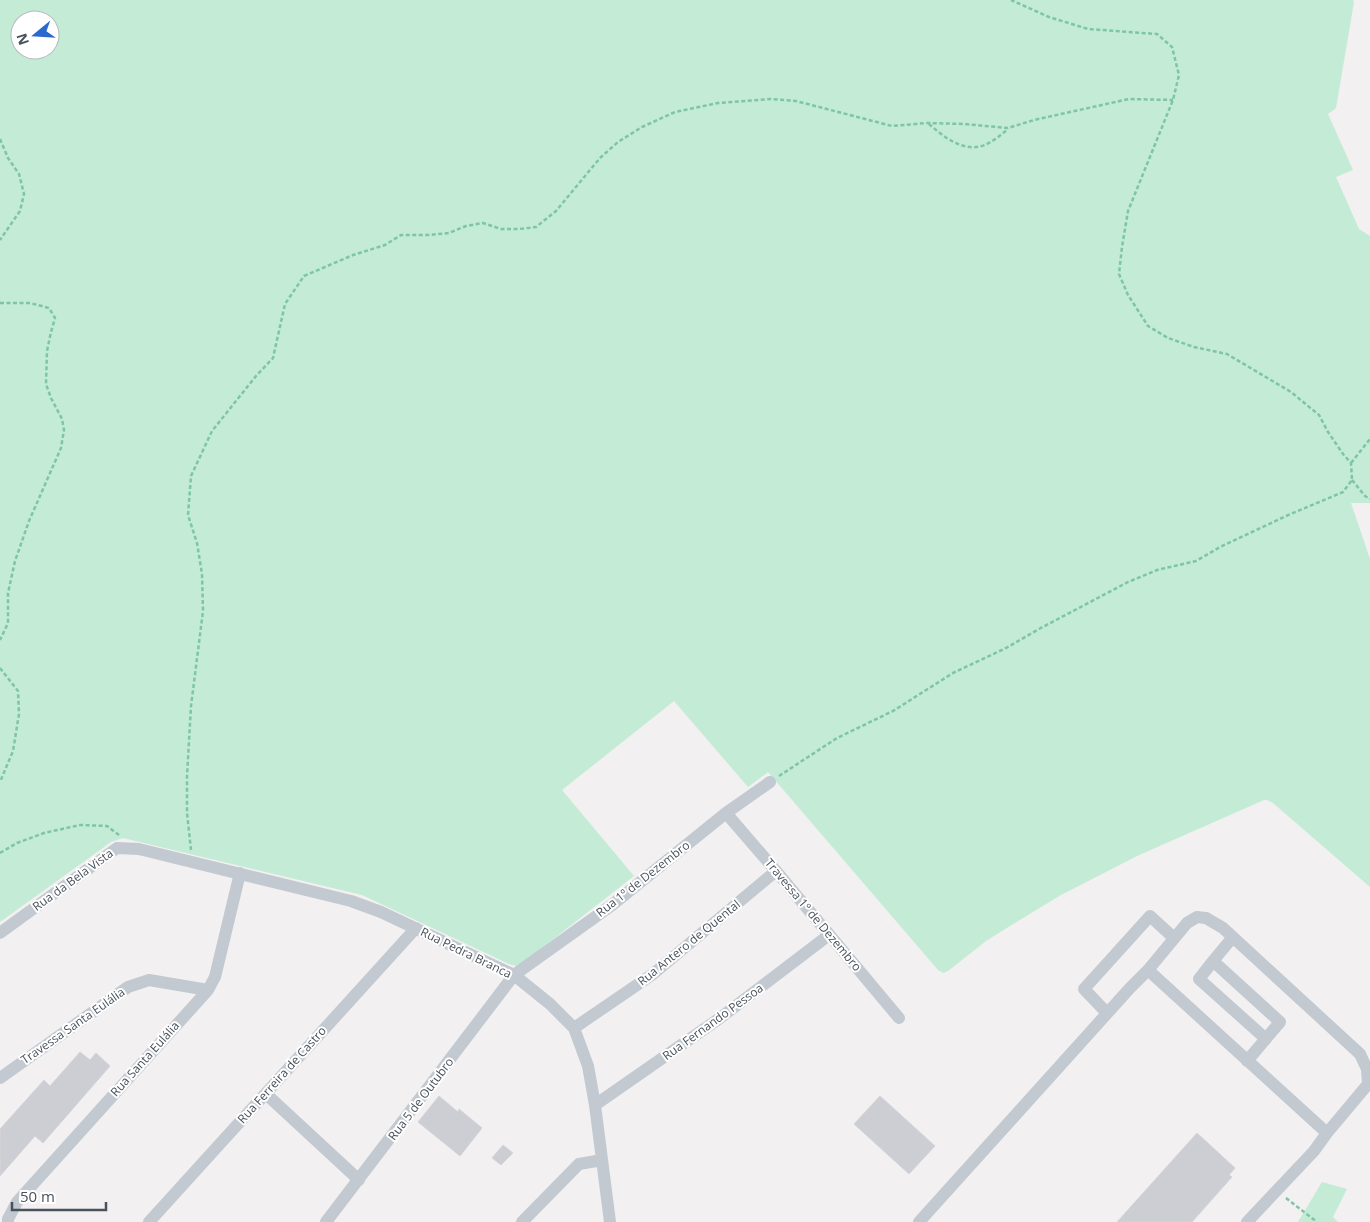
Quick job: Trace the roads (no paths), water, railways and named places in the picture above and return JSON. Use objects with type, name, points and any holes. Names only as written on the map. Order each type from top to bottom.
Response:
[{"type":"street","name":"Rua 1º de Dezembro","points":[[514,975],[612,905],[726,813],[770,782]]},
{"type":"street","name":"Travessa 1º de Dezembro","points":[[726,813],[900,1018]]},
{"type":"street","name":"Rua da Bela Vista","points":[[0,934],[118,848],[139,849],[240,874]]},
{"type":"street","name":"Rua Antero de Quental","points":[[574,1028],[653,974],[776,871]]},
{"type":"street","name":"Rua Pedra Branca","points":[[240,874],[351,901],[381,912],[514,975],[550,1004],[574,1028],[588,1066],[610,1222]]},
{"type":"street","name":"Rua Santa Eulália","points":[[8,1222],[17,1202],[208,990],[215,978],[240,874]]},
{"type":"street","points":[[1107,1013],[1084,989],[1150,916],[1174,938]]},
{"type":"street","points":[[919,1222],[1148,970],[1187,923],[1197,917],[1206,918],[1223,928],[1360,1054],[1367,1069],[1368,1084],[1314,1151],[1247,1222]]},
{"type":"street","name":"Rua Ferreira de Castro","points":[[148,1222],[416,928]]},
{"type":"street","name":"Rua Fernando Pessoa","points":[[594,1105],[720,1018],[829,935]]},
{"type":"street","points":[[1233,938],[1199,979],[1266,1039]]},
{"type":"street","points":[[1212,962],[1280,1022],[1247,1060]]},
{"type":"street","points":[[1148,970],[1327,1134]]},
{"type":"street","name":"Rua 5 de Outubro","points":[[326,1222],[514,975]]},
{"type":"street","name":"Travessa Santa Eulália","points":[[0,1078],[128,987],[149,980],[208,990]]},
{"type":"street","points":[[266,1094],[359,1180]]},
{"type":"street","points":[[522,1222],[579,1164],[602,1160]]}]
